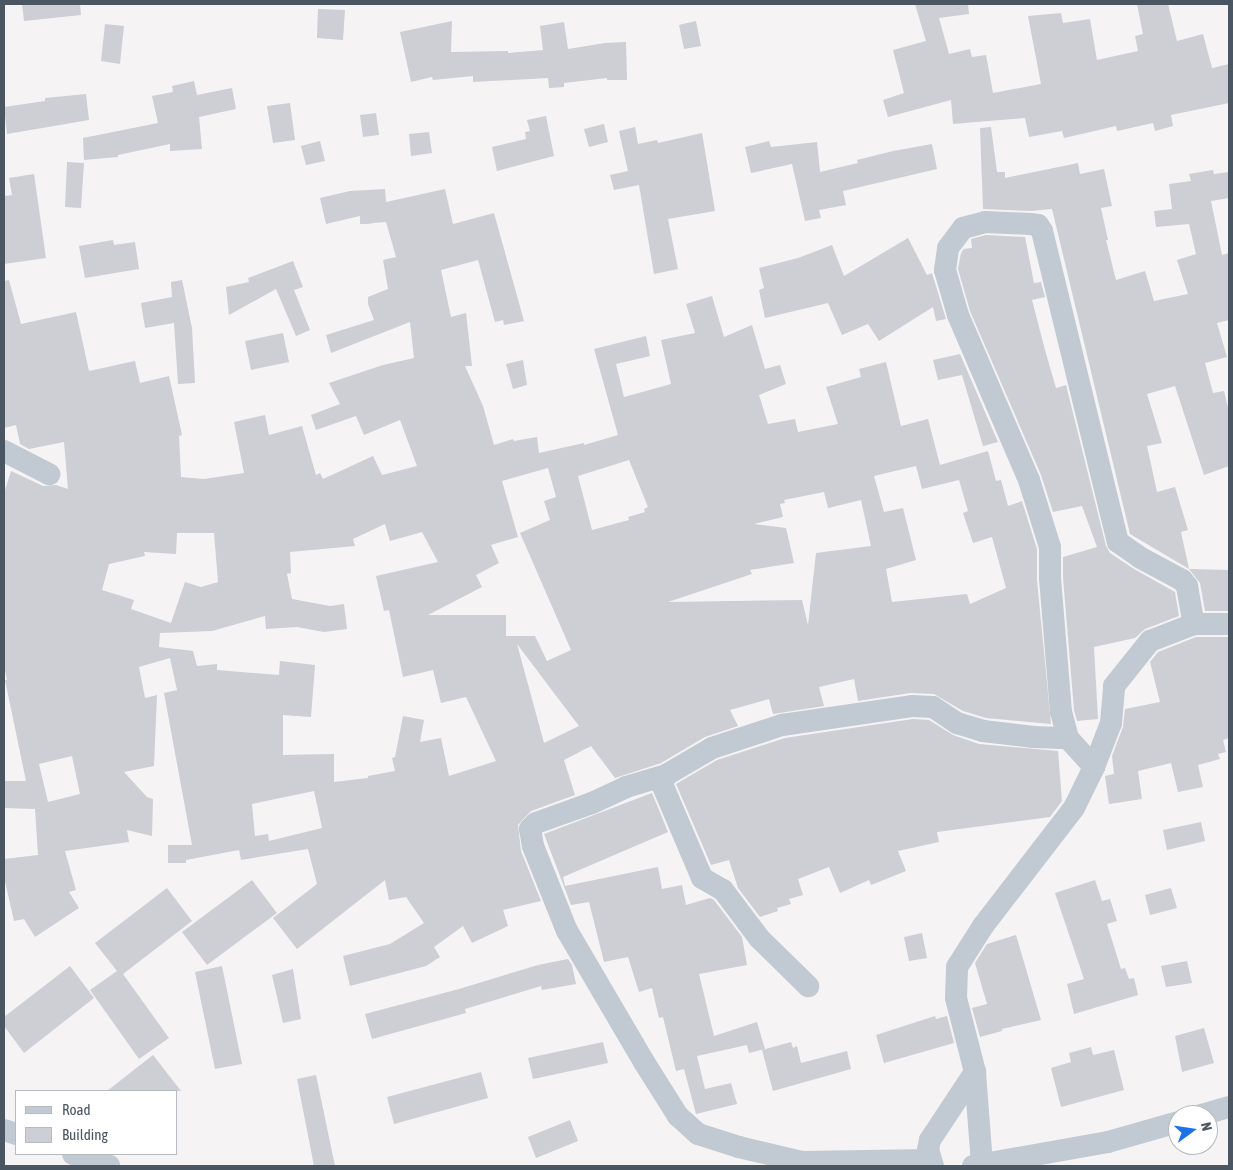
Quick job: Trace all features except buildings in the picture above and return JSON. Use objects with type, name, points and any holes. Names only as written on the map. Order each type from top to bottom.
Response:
[{"type":"street","points":[[1094,767],[1068,738],[1062,712],[1054,637],[1050,547],[1029,480],[958,316],[945,270],[948,248],[963,228],[986,222],[1030,224],[1038,226],[1042,231],[1118,542],[1141,558],[1182,580],[1187,586],[1194,624]]},
{"type":"street","points":[[4,452],[49,474]]},
{"type":"street","points":[[1168,1125],[1108,1142],[978,1165],[975,1072],[956,998],[957,967],[982,926],[1074,808],[1094,767],[1112,723],[1114,686],[1150,641],[1194,624],[1229,624]]},
{"type":"street","points":[[975,1072],[930,1140],[928,1150],[931,1163],[802,1162],[739,1147],[698,1134],[678,1116],[567,931],[533,846],[530,829],[536,823],[592,804],[626,787],[666,775],[712,748],[782,725],[912,706],[933,707],[957,724],[983,731],[1034,737],[1068,738]]},
{"type":"street","points":[[666,775],[662,784],[702,878],[723,890],[759,938],[808,986]]},
{"type":"street","points":[[76,1155],[109,1166]]}]
